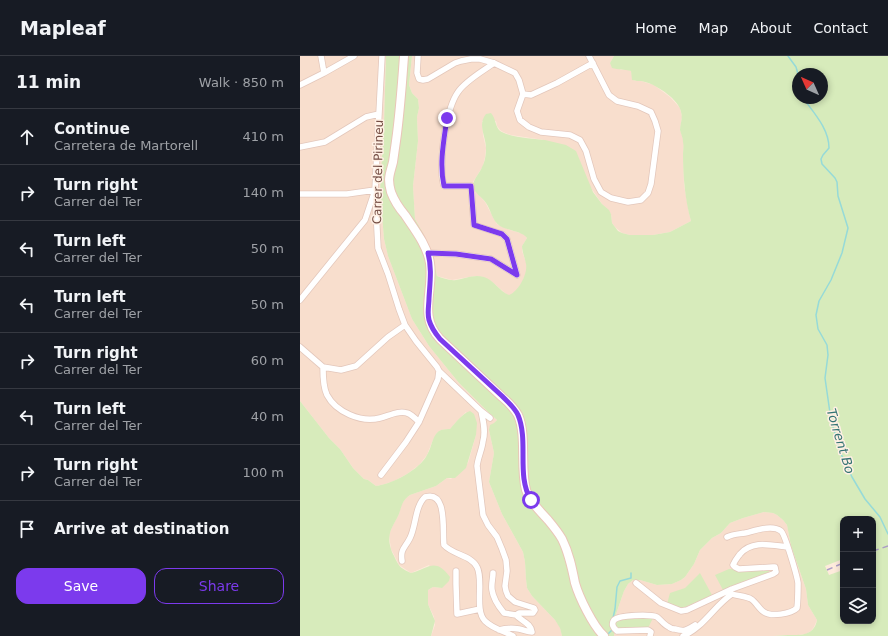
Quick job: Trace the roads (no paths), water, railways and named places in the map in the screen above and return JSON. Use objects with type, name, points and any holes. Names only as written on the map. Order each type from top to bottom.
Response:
[{"type":"main road","points":[[399,56],[390,152],[390,184],[394,200],[419,236],[428,253],[430,268],[428,312],[430,324],[440,339],[502,396],[512,406],[517,414],[521,428],[523,468],[526,490],[531,500],[557,531],[564,544],[570,559],[579,600],[588,622],[599,635]]},
{"type":"main road","points":[[390,173],[398,129],[404,56]]},
{"type":"street","points":[[321,56],[324,73]]},
{"type":"street","points":[[300,85],[354,56]]},
{"type":"street","name":"Carrer del Pirineu","points":[[382,56],[375,190],[378,248],[405,324],[416,341],[439,371],[490,418]]},
{"type":"street","points":[[418,56],[418,75],[419,78],[423,80],[428,79],[455,63],[466,59],[480,59],[494,63],[515,73],[519,80],[523,94],[517,111],[520,120],[529,127],[541,132],[570,134],[580,140],[586,151],[594,179],[601,192],[611,198],[628,202],[641,200],[648,193],[651,184],[658,131],[655,121],[651,112],[638,106],[617,101],[609,95],[589,56]]},
{"type":"street","points":[[428,253],[456,254],[491,259],[517,275],[507,239],[502,234],[474,225],[471,186],[444,186],[442,174],[442,153],[447,118],[453,101],[458,91],[494,63]]},
{"type":"street","points":[[523,94],[531,95],[557,83],[593,63]]},
{"type":"street","points":[[300,147],[325,142],[366,117],[379,114]]},
{"type":"street","points":[[300,194],[347,194],[375,190],[365,220],[300,300]]},
{"type":"street","points":[[300,347],[323,367],[341,370],[356,366],[405,324]]},
{"type":"street","points":[[323,367],[323,379],[327,394],[337,408],[352,416],[368,420],[380,419],[399,412],[407,413],[420,422]]},
{"type":"street","points":[[381,475],[420,422],[438,379],[439,371]]},
{"type":"street","points":[[481,411],[484,441],[477,466],[483,515],[497,537],[506,560],[507,571],[505,586],[508,596],[515,602],[534,608],[535,610],[533,613],[519,612],[516,615]]},
{"type":"street","points":[[402,561],[401,552],[413,532],[420,503],[425,497],[430,496],[437,498],[441,505],[444,545],[448,549],[469,559],[476,564],[478,568],[480,575],[479,591],[482,616],[486,622],[513,636]]},
{"type":"street","points":[[727,537],[733,534],[746,533],[765,528],[771,528],[782,532],[798,584],[797,608],[781,614],[767,614],[750,598],[732,592]]},
{"type":"street","points":[[636,583],[661,603],[681,611],[687,610],[776,572],[775,567],[773,566],[739,569],[735,568],[733,565],[734,561],[746,548],[764,544],[787,547]]},
{"type":"street","points":[[456,571],[457,614],[480,609]]},
{"type":"street","points":[[493,573],[493,595],[504,613],[516,615],[523,620],[531,627],[532,634]]},
{"type":"street","points":[[683,636],[690,633],[706,620],[732,592]]},
{"type":"street","points":[[650,636],[651,632],[648,630],[617,631],[612,625],[618,618],[655,616],[668,627],[683,631],[706,620]]},
{"type":"street","points":[[499,630],[513,628],[521,629],[532,634]]},
{"type":"waterway","name":"Torrent Bo","points":[[788,56],[796,68]]},
{"type":"waterway","name":"Torrent Bo","points":[[808,104],[824,128],[826,134],[829,148],[821,159],[822,164],[837,182],[838,196],[848,228],[842,253],[831,280],[819,301],[816,315],[818,329],[827,345],[828,355],[825,378],[831,420],[841,454],[852,477],[865,499],[880,517],[888,534]]},
{"type":"waterway","points":[[613,618],[617,587],[620,581],[631,578],[631,573]]},
{"type":"waterway","points":[[608,634],[612,630]]},
{"type":"railway","points":[[876,550],[888,546]]},
{"type":"railway","points":[[827,570],[840,564]]}]
